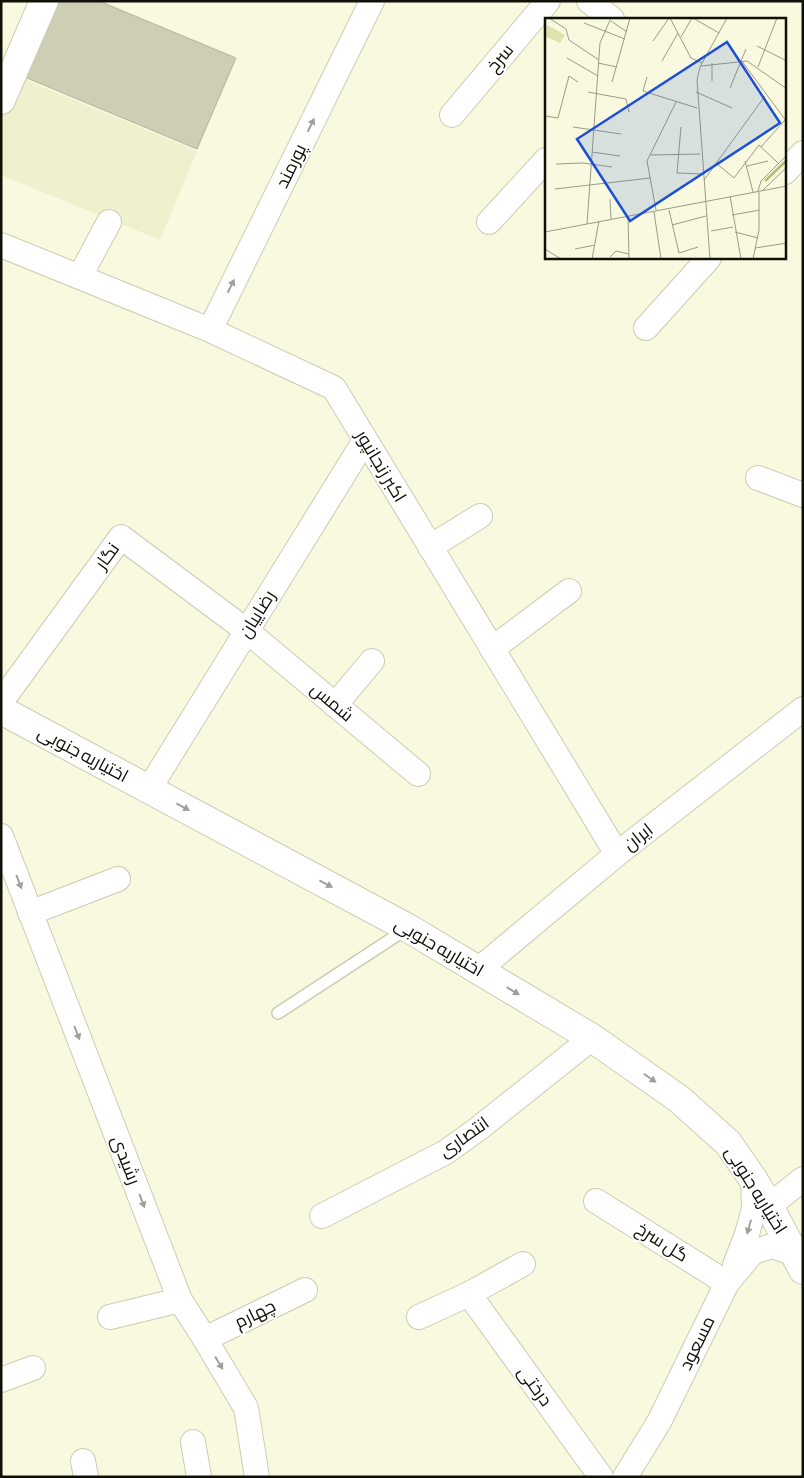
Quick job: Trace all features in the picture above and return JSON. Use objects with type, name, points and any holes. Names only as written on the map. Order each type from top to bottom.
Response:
[{"type":"main road","points":[[1,100],[38,3]]},
{"type":"main road","name":"اختیاریه جنوبی","points":[[1,710],[408,928],[592,1038],[679,1099],[728,1143],[753,1178],[799,1262]]},
{"type":"street","name":"پورمند","points":[[210,330],[372,1]]},
{"type":"street","name":"سرخ","points":[[452,115],[548,1]]},
{"type":"street","points":[[589,1],[611,18]]},
{"type":"street","points":[[489,222],[545,161]]},
{"type":"street","points":[[80,276],[109,222]]},
{"type":"street","name":"اکبر زنجانپور","points":[[1,246],[80,276],[210,330],[334,388],[616,854]]},
{"type":"street","points":[[646,328],[708,259]]},
{"type":"street","name":"رضاییان","points":[[149,789],[366,440]]},
{"type":"street","points":[[758,478],[803,495]]},
{"type":"street","points":[[430,547],[480,516]]},
{"type":"street","name":"نگار","points":[[1,702],[121,537],[247,631]]},
{"type":"street","points":[[492,649],[569,591]]},
{"type":"street","name":"شمس","points":[[247,631],[418,774]]},
{"type":"street","points":[[335,705],[372,661]]},
{"type":"street","name":"ایران","points":[[478,970],[616,854],[803,709]]},
{"type":"street","name":"رشیدی","points":[[4,850],[180,1300],[246,1408],[257,1477]]},
{"type":"street","points":[[30,913],[118,879]]},
{"type":"street","name":"انتصاری","points":[[322,1216],[446,1152],[478,1129],[592,1038]]},
{"type":"street","points":[[727,1283],[748,1234],[754,1209],[753,1178]]},
{"type":"street","points":[[769,1206],[803,1180]]},
{"type":"street","name":"گل سرخ","points":[[596,1201],[727,1283]]},
{"type":"street","name":"مسعود","points":[[625,1477],[658,1422],[727,1283],[754,1252],[772,1246],[799,1262]]},
{"type":"street","points":[[419,1317],[469,1294],[523,1264]]},
{"type":"street","name":"چهارم","points":[[205,1339],[305,1290]]},
{"type":"street","name":"درختی","points":[[469,1294],[601,1477]]},
{"type":"street","points":[[110,1318],[180,1300]]},
{"type":"street","points":[[1,1380],[33,1368]]},
{"type":"street","points":[[193,1442],[199,1477]]},
{"type":"lane","points":[[278,1013],[408,928]]},
{"type":"shaded area","points":[[14,75],[197,151],[160,240],[1,175],[1,106]]},
{"type":"building","points":[[45,1],[99,1],[236,58],[197,149],[15,73]]}]
